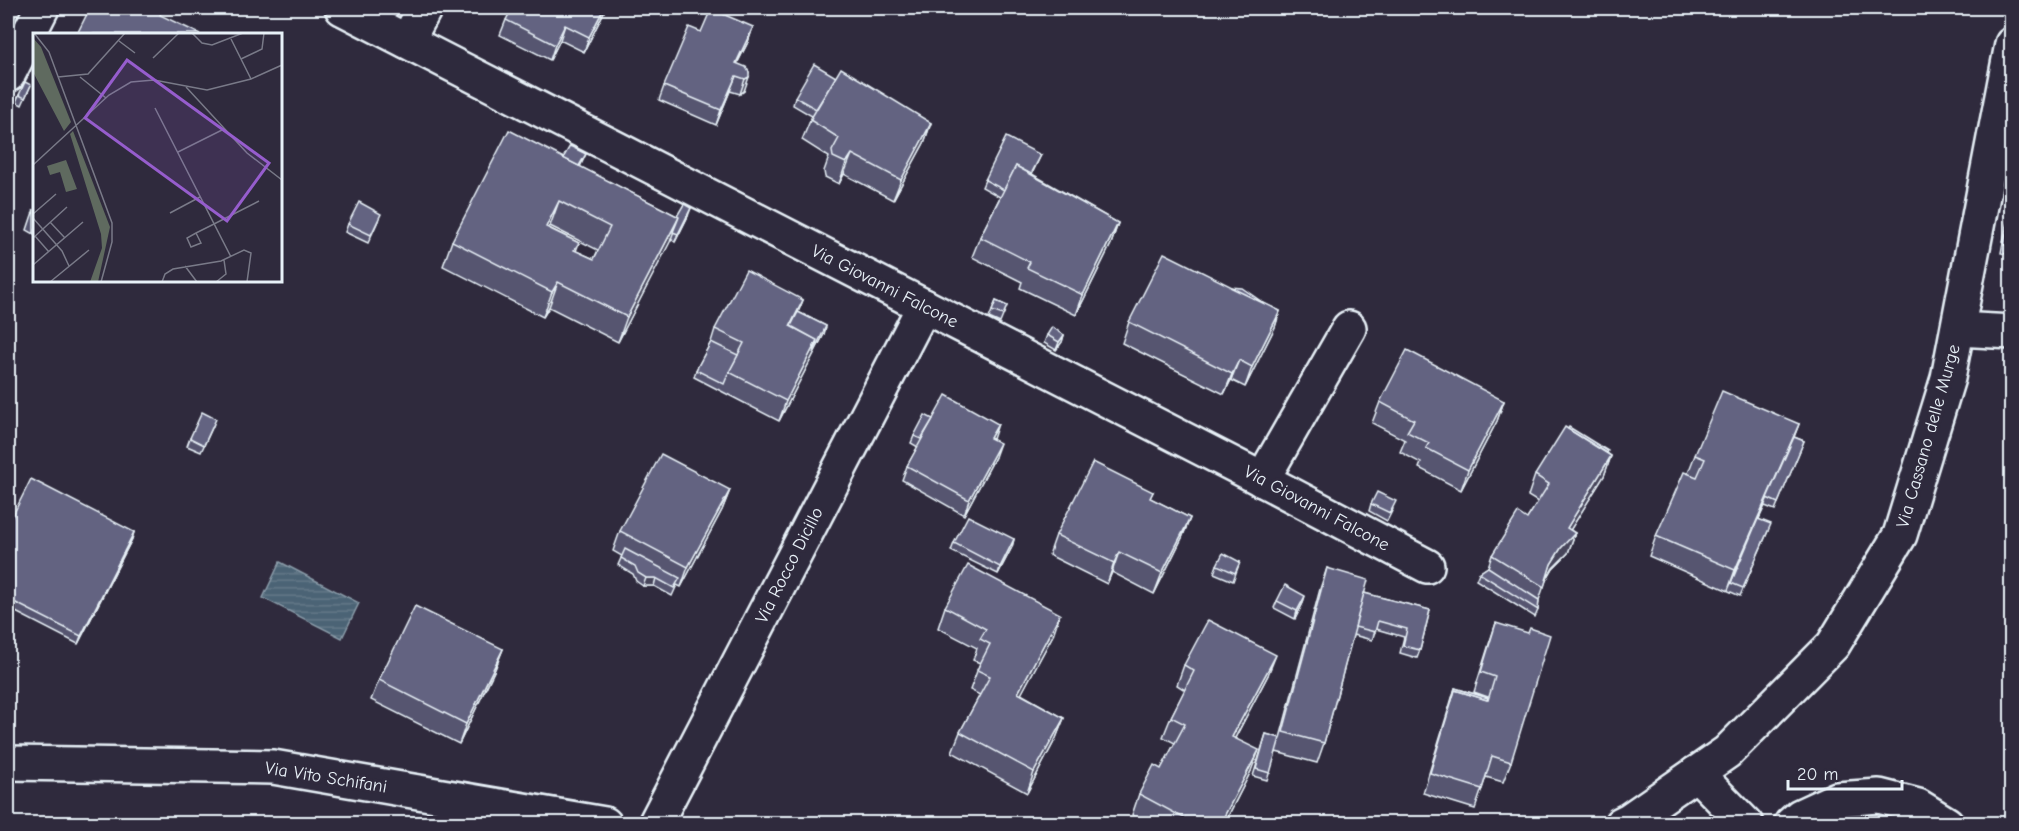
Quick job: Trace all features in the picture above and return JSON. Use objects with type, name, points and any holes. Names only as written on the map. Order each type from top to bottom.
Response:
[{"type":"street","points":[[8,75],[42,8]]},
{"type":"street","name":"Via Giovanni Falcone","points":[[342,8],[1427,566]]},
{"type":"street","points":[[407,41],[425,8]]},
{"type":"street","name":"Via Cassano delle Murge","points":[[1621,824],[1727,752],[1833,645],[1900,535],[1948,378],[2012,44]]},
{"type":"street","name":"Via Rocco Dicillo","points":[[655,824],[924,306]]},
{"type":"street","points":[[1263,480],[1349,328]]},
{"type":"street","points":[[1958,329],[2012,332]]},
{"type":"street","name":"Via Vito Schifani","points":[[8,763],[273,767],[605,824]]},
{"type":"street","points":[[1696,773],[1746,824]]},
{"type":"street","points":[[1791,824],[1800,816],[1837,799],[1879,796],[1918,806],[1947,824]]},
{"type":"water","points":[[280,562],[359,603],[342,638],[263,598]]},
{"type":"building","points":[[90,8],[163,8],[160,15],[198,33],[78,33]]},
{"type":"building","points":[[512,8],[604,8],[589,37],[565,25],[555,45],[506,20]]},
{"type":"building","points":[[711,9],[753,27],[736,63],[746,67],[749,77],[745,79],[736,76],[721,110],[664,86],[689,27],[701,32]]},
{"type":"building","points":[[814,64],[836,77],[816,109],[795,97]]},
{"type":"building","points":[[841,68],[931,123],[901,180],[852,154],[846,163],[833,157],[832,151],[839,138],[810,120]]},
{"type":"building","points":[[25,82],[31,85],[25,98],[19,95]]},
{"type":"building","points":[[509,130],[679,217],[627,317],[558,282],[552,292],[452,241]],"holes":[[[559,201],[610,227],[594,259],[574,250],[579,243],[546,227]]]},
{"type":"building","points":[[1006,137],[1041,155],[1031,174],[1016,166],[1004,190],[985,180]]},
{"type":"building","points":[[570,146],[586,154],[579,166],[563,158]]},
{"type":"building","points":[[1016,166],[1118,223],[1083,295],[1027,268],[1030,262],[980,237]]},
{"type":"building","points":[[359,202],[381,214],[371,235],[348,224]]},
{"type":"building","points":[[2012,202],[2012,247],[2004,245]]},
{"type":"building","points":[[684,204],[691,208],[678,234],[673,232],[679,217],[677,216]]},
{"type":"building","points":[[1164,253],[1280,311],[1252,367],[1239,360],[1232,374],[1129,322]]},
{"type":"building","points":[[746,270],[803,300],[790,326],[817,340],[786,401],[729,372],[744,343],[715,329]]},
{"type":"building","points":[[1230,287],[1242,288],[1265,304]]},
{"type":"building","points":[[996,301],[1007,306],[1003,315],[992,311]]},
{"type":"building","points":[[798,312],[826,326],[813,353],[817,340],[791,326]]},
{"type":"building","points":[[1052,327],[1064,335],[1059,342],[1047,335]]},
{"type":"building","points":[[711,342],[738,355],[724,384],[696,370]]},
{"type":"building","points":[[1407,350],[1504,401],[1468,470],[1426,448],[1429,443],[1407,432],[1414,420],[1380,402]]},
{"type":"building","points":[[1722,391],[1799,424],[1735,570],[1656,536],[1684,472],[1697,477],[1705,459],[1695,455]]},
{"type":"building","points":[[946,395],[998,424],[990,438],[1000,443],[969,500],[907,466]]},
{"type":"building","points":[[202,412],[216,419],[204,445],[190,438]]},
{"type":"building","points":[[925,415],[933,419],[921,439],[914,436]]},
{"type":"building","points":[[1565,427],[1611,456],[1567,528],[1575,533],[1561,548],[1551,564],[1544,587],[1492,555],[1518,513],[1527,519],[1549,484],[1535,475]]},
{"type":"building","points":[[1569,427],[1608,451],[1607,453],[1568,429]]},
{"type":"building","points":[[1794,437],[1804,441],[1778,503],[1767,498]]},
{"type":"building","points":[[661,454],[730,490],[688,567],[620,531]]},
{"type":"building","points":[[1093,462],[1153,492],[1150,498],[1190,518],[1162,573],[1119,552],[1114,563],[1056,535]]},
{"type":"building","points":[[31,479],[134,532],[81,636],[8,599],[8,525]]},
{"type":"building","points":[[1377,492],[1396,501],[1390,513],[1371,504]]},
{"type":"building","points":[[968,516],[1014,539],[1000,567],[954,543]]},
{"type":"building","points":[[1758,519],[1771,524],[1743,588],[1731,583]]},
{"type":"building","points":[[625,549],[680,578],[674,588],[656,578],[646,578],[638,573],[635,566],[621,558]]},
{"type":"building","points":[[1223,553],[1240,562],[1235,573],[1217,565]]},
{"type":"building","points":[[968,565],[1060,614],[1018,693],[1064,718],[1034,772],[960,732],[990,676],[977,670],[990,644],[980,639],[986,629],[945,607]]},
{"type":"building","points":[[1488,567],[1539,600],[1538,610],[1479,573]]},
{"type":"building","points":[[1327,568],[1368,580],[1324,743],[1283,732]]},
{"type":"building","points":[[1285,585],[1305,596],[1297,611],[1277,601]]},
{"type":"building","points":[[1364,593],[1430,610],[1420,650],[1403,646],[1407,629],[1378,621],[1375,632],[1355,627]]},
{"type":"building","points":[[415,606],[503,649],[466,724],[379,680]]},
{"type":"building","points":[[1208,620],[1276,655],[1232,737],[1259,750],[1220,824],[1195,824],[1139,794],[1154,765],[1161,769],[1185,724],[1171,717],[1194,671],[1184,665]]},
{"type":"building","points":[[1496,623],[1528,633],[1530,628],[1550,635],[1511,762],[1492,756],[1482,789],[1430,773],[1455,690],[1488,700],[1495,677],[1481,672]]},
{"type":"building","points":[[1455,688],[1488,698],[1487,700],[1455,690],[1451,703]]},
{"type":"building","points":[[1266,734],[1280,738],[1270,773],[1256,769]]}]
